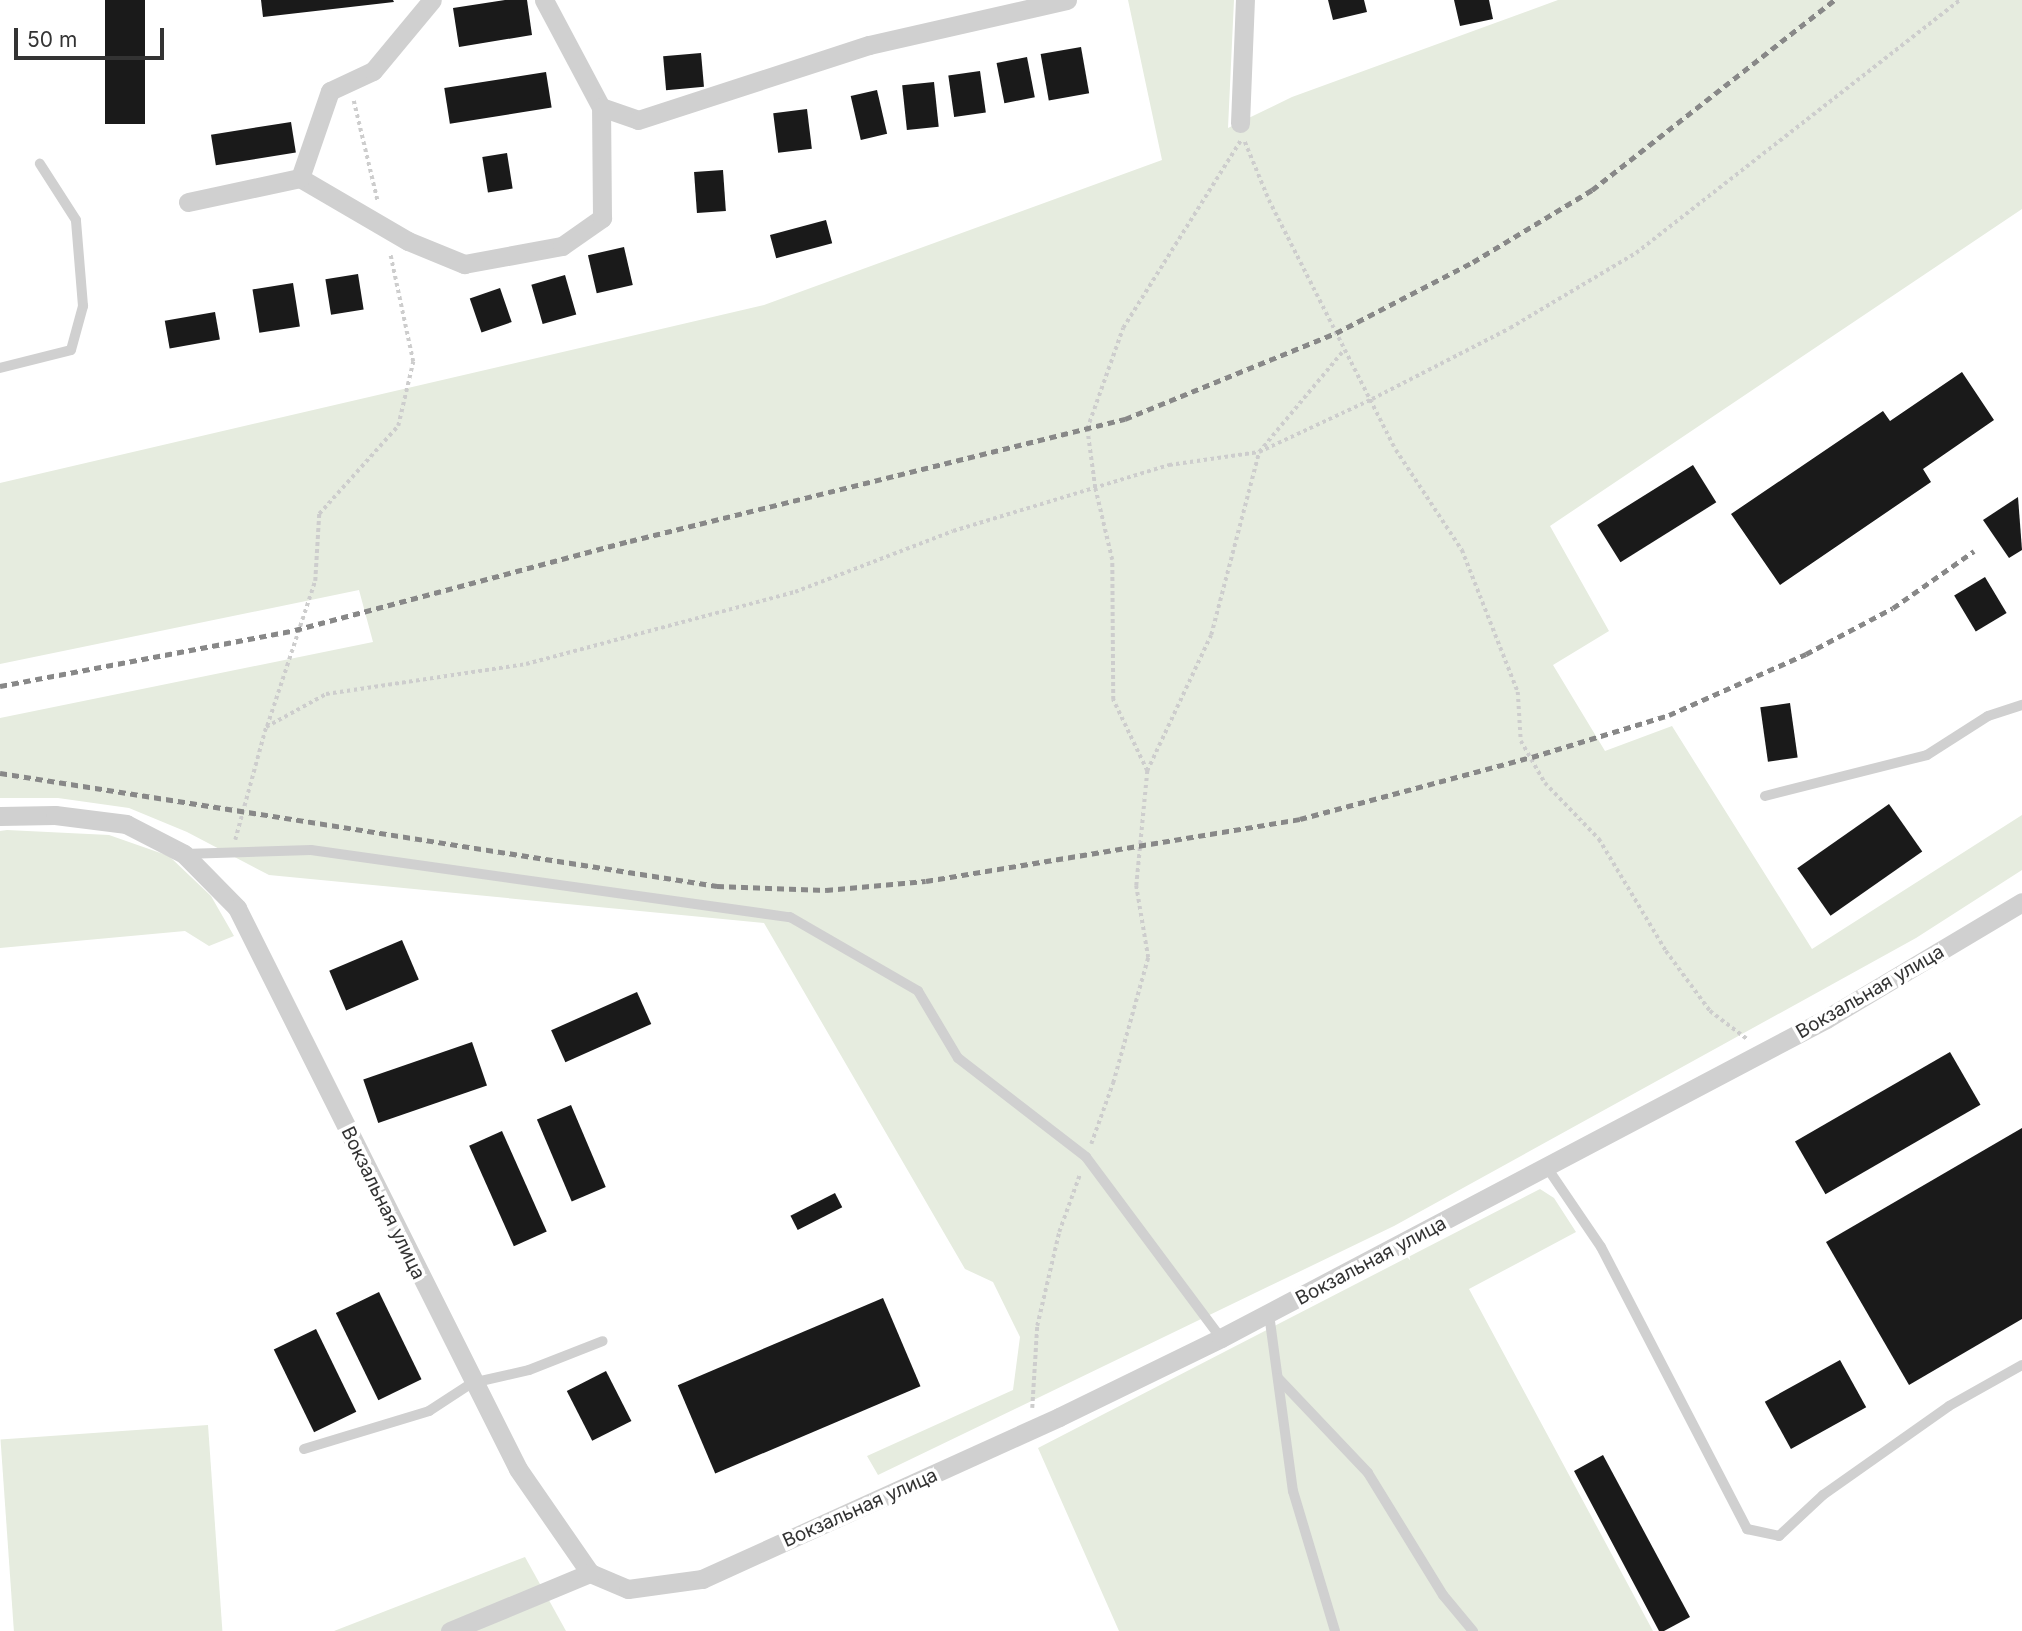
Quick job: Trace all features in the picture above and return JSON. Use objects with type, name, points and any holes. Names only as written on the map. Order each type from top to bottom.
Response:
[{"type":"street","points":[[300,178],[330,91],[373,71],[432,0]]},
{"type":"street","points":[[188,202],[300,178],[384,227],[464,264],[562,246],[602,218],[601,107],[544,0]]},
{"type":"street","points":[[601,107],[638,120],[869,45],[1067,0]]},
{"type":"street","points":[[1241,130],[1245,0]]},
{"type":"street","name":"Вокзальная улица","points":[[0,816],[55,815],[126,824],[184,854],[237,908],[471,1383],[517,1469],[590,1573],[628,1588],[702,1579],[1030,1431],[1221,1338],[1548,1169],[1765,1052],[2022,902]]},
{"type":"street","points":[[450,1631],[590,1573]]},
{"type":"lane","points":[[0,368],[71,350],[83,306],[76,220],[40,164]]},
{"type":"lane","points":[[1765,796],[1927,755],[1989,716],[2022,705]]},
{"type":"lane","points":[[184,854],[311,850],[790,917],[918,991],[958,1058],[1086,1157],[1221,1338]]},
{"type":"lane","points":[[1548,1169],[1601,1247],[1747,1529],[1779,1536],[1846,1479],[1949,1406],[2022,1364]]},
{"type":"lane","points":[[1269,1314],[1293,1491],[1335,1631]]},
{"type":"lane","points":[[304,1449],[429,1411],[471,1383],[529,1370],[603,1341]]},
{"type":"lane","points":[[1278,1378],[1368,1473],[1443,1595],[1473,1631]]},
{"type":"path","points":[[266,727],[326,694],[526,664],[795,592],[953,531],[1169,465],[1259,452],[1371,400],[1510,328],[1636,253],[1960,0]]},
{"type":"path","points":[[231,853],[266,727],[315,581],[319,514],[398,426],[413,362],[350,82]]},
{"type":"path","points":[[1241,130],[1344,350],[1396,450],[1462,550],[1518,692],[1521,741],[1545,783],[1599,839],[1666,951],[1710,1011],[1765,1052]]},
{"type":"path","points":[[1147,771],[1113,700],[1112,560],[1095,488],[1087,429],[1124,328],[1241,130]]},
{"type":"path","points":[[1030,1431],[1037,1326],[1059,1232],[1113,1083],[1148,958],[1136,886],[1147,771],[1211,635],[1259,452],[1344,350]]},
{"type":"shaded area","points":[[1128,0],[1234,0],[1228,128],[1292,97],[1558,0],[2022,0],[2022,209],[1550,526],[1609,631],[1553,665],[1605,751],[1672,726],[1812,949],[2022,815],[2022,870],[1916,938],[1394,1226],[878,1475],[867,1456],[1013,1390],[1020,1337],[993,1282],[965,1269],[764,923],[269,875],[187,832],[129,808],[58,798],[0,798],[0,718],[373,642],[359,590],[0,664],[0,483],[764,305],[1162,160]]},
{"type":"shaded area","points":[[0,831],[109,835],[169,856],[211,896],[234,936],[209,946],[185,931],[0,948]]},
{"type":"shaded area","points":[[1540,1189],[1554,1198],[1576,1232],[1469,1289],[1653,1631],[1119,1631],[1038,1448]]},
{"type":"shaded area","points":[[208,1425],[222,1631],[14,1631],[1,1440]]},
{"type":"shaded area","points":[[525,1557],[566,1631],[334,1631]]},
{"type":"building","points":[[105,0],[145,0],[145,124],[105,124]]},
{"type":"building","points":[[261,0],[393,0],[394,2],[263,17]]},
{"type":"building","points":[[505,0],[527,0],[532,35],[459,47],[453,8]]},
{"type":"building","points":[[1328,0],[1364,0],[1367,12],[1333,20]]},
{"type":"building","points":[[1454,0],[1489,0],[1493,19],[1460,26]]},
{"type":"building","points":[[1081,47],[1089,93],[1049,100],[1041,54]]},
{"type":"building","points":[[701,53],[704,87],[666,90],[663,56]]},
{"type":"building","points":[[1027,57],[1035,97],[1004,103],[997,63]]},
{"type":"building","points":[[980,71],[986,113],[954,117],[948,75]]},
{"type":"building","points":[[546,72],[552,108],[450,124],[444,88]]},
{"type":"building","points":[[934,82],[939,127],[907,130],[902,85]]},
{"type":"building","points":[[877,90],[887,134],[861,140],[851,96]]},
{"type":"building","points":[[807,109],[812,149],[778,153],[773,113]]},
{"type":"building","points":[[291,122],[296,153],[216,165],[211,135]]},
{"type":"building","points":[[507,153],[513,189],[488,192],[482,157]]},
{"type":"building","points":[[723,170],[726,211],[697,213],[694,172]]},
{"type":"building","points":[[826,220],[832,243],[776,258],[770,235]]},
{"type":"building","points":[[624,247],[633,285],[597,293],[588,255]]},
{"type":"building","points":[[358,274],[364,310],[331,315],[325,279]]},
{"type":"building","points":[[565,275],[576,314],[543,324],[531,285]]},
{"type":"building","points":[[293,283],[300,326],[259,333],[253,289]]},
{"type":"building","points":[[500,288],[512,322],[481,332],[470,298]]},
{"type":"building","points":[[215,312],[220,340],[170,348],[165,321]]},
{"type":"building","points":[[1962,372],[1994,420],[1923,469],[1931,482],[1780,585],[1731,514],[1883,411],[1890,421]]},
{"type":"building","points":[[1693,465],[1716,502],[1620,562],[1597,525]]},
{"type":"building","points":[[2018,497],[2022,550],[2009,558],[1983,520]]},
{"type":"building","points":[[1985,577],[2007,613],[1976,632],[1954,596]]},
{"type":"building","points":[[1790,703],[1798,757],[1768,762],[1760,707]]},
{"type":"building","points":[[1889,804],[1922,852],[1831,916],[1797,868]]},
{"type":"building","points":[[402,940],[419,980],[346,1010],[329,971]]},
{"type":"building","points":[[637,992],[651,1024],[565,1062],[551,1030]]},
{"type":"building","points":[[472,1042],[487,1085],[378,1123],[363,1079]]},
{"type":"building","points":[[1950,1052],[1980,1105],[1825,1194],[1795,1142]]},
{"type":"building","points":[[571,1105],[606,1187],[572,1201],[537,1119]]},
{"type":"building","points":[[2022,1128],[2022,1319],[1909,1385],[1826,1242]]},
{"type":"building","points":[[502,1131],[547,1231],[514,1246],[469,1146]]},
{"type":"building","points":[[835,1193],[842,1207],[798,1230],[790,1216]]},
{"type":"building","points":[[379,1292],[422,1379],[378,1400],[336,1313]]},
{"type":"building","points":[[883,1298],[921,1386],[715,1474],[678,1385]]},
{"type":"building","points":[[316,1329],[356,1412],[314,1432],[274,1350]]},
{"type":"building","points":[[1840,1360],[1866,1407],[1791,1449],[1765,1402]]},
{"type":"building","points":[[606,1371],[631,1421],[592,1441],[567,1391]]},
{"type":"building","points":[[1603,1455],[1690,1617],[1664,1631],[1659,1631],[1574,1471]]},
{"type":"railway","points":[[0,686],[295,630],[630,541],[1125,419],[1336,333],[1473,262],[1592,190],[1834,0]]},
{"type":"railway","points":[[0,773],[717,886],[826,890],[926,881],[1300,819],[1532,757],[1669,715],[1806,654],[1893,608],[1974,551]]}]
